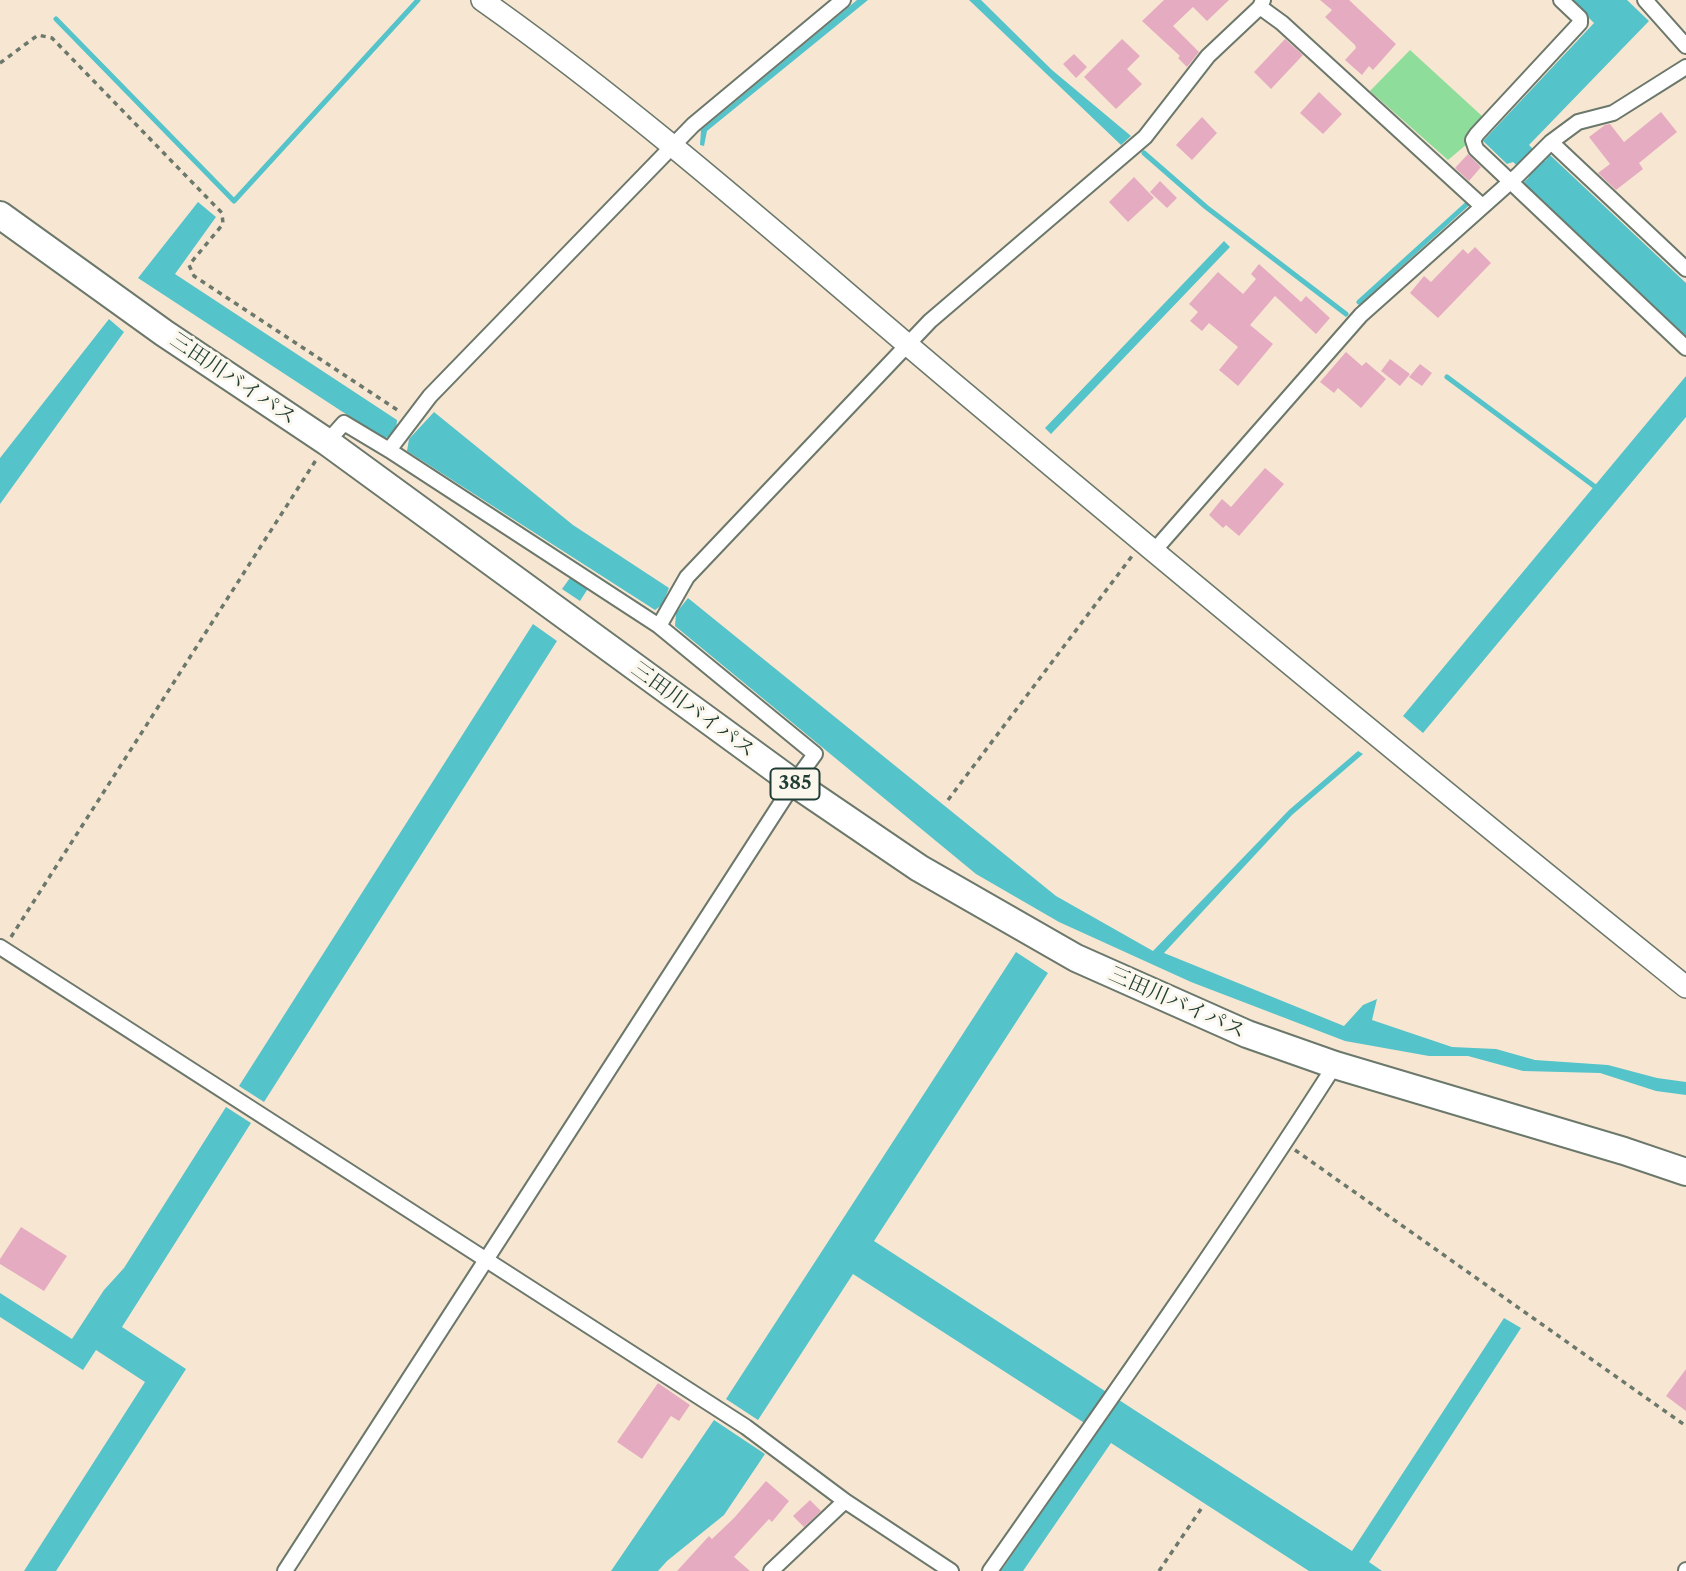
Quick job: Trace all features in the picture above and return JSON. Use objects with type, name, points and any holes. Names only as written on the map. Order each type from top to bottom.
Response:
[{"type":"highway","name":"三田川バイパス","points":[[0,215],[164,334],[327,442],[794,783],[919,868],[1076,958],[1247,1034],[1335,1065],[1686,1172]]},
{"type":"street","points":[[482,0],[674,145],[1148,547],[1686,987]]},
{"type":"street","points":[[389,450],[430,396],[693,125],[843,0]]},
{"type":"street","points":[[1560,0],[1580,18],[1580,23],[1477,134],[1473,140],[1476,149],[1514,178],[1686,348]]},
{"type":"street","points":[[1645,0],[1686,46]]},
{"type":"street","points":[[659,626],[687,576],[907,345],[940,313],[1145,136],[1208,56],[1262,4],[1482,206]]},
{"type":"street","points":[[1148,547],[1361,315],[1546,146],[1578,122],[1613,113],[1686,67]]},
{"type":"street","points":[[1546,146],[1686,269]]},
{"type":"street","points":[[285,1571],[815,754],[659,626],[389,450],[344,423],[327,442]]},
{"type":"street","points":[[2,948],[746,1427],[845,1501],[951,1571]]},
{"type":"street","points":[[990,1571],[1116,1391],[1335,1065]]},
{"type":"street","points":[[771,1571],[845,1501]]},
{"type":"path","points":[[0,63],[38,35],[52,38],[222,213],[223,223],[189,265],[194,276],[412,420]]},
{"type":"path","points":[[2,948],[327,442]]},
{"type":"path","points":[[948,800],[1148,547]]},
{"type":"path","points":[[1285,1143],[1686,1426]]},
{"type":"path","points":[[1159,1571],[1200,1509]]},
{"type":"green space","points":[[1410,50],[1482,116],[1467,134],[1467,144],[1448,160],[1370,91]]},
{"type":"water","points":[[857,0],[868,0],[707,131],[704,146],[700,145],[701,130]]},
{"type":"water","points":[[969,0],[981,0],[1052,70],[1131,136],[1121,145]]},
{"type":"water","points":[[1571,0],[1627,0],[1649,21],[1529,145],[1545,161],[1550,155],[1686,283],[1686,336],[1523,183],[1529,177],[1513,162],[1507,164],[1483,141],[1594,23]]},
{"type":"water","points":[[198,202],[216,217],[175,274],[397,420],[396,432],[384,439],[138,278]]},
{"type":"water","points":[[1224,241],[1230,247],[1051,434],[1045,428]]},
{"type":"water","points":[[109,319],[124,332],[0,504],[0,458]]},
{"type":"water","points":[[1686,376],[1686,417],[1423,733],[1403,716]]},
{"type":"water","points":[[434,412],[573,525],[669,588],[662,605],[655,610],[407,451],[409,439]]},
{"type":"water","points":[[572,575],[589,587],[580,601],[562,589]]},
{"type":"water","points":[[688,598],[1056,896],[1153,951],[1289,810],[1358,751],[1363,754],[1292,815],[1164,953],[1344,1026],[1363,1005],[1377,999],[1372,1020],[1452,1047],[1496,1049],[1535,1060],[1608,1065],[1657,1078],[1686,1082],[1686,1095],[1656,1091],[1600,1073],[1523,1071],[1468,1056],[1429,1056],[1345,1041],[1191,982],[1059,922],[976,874],[675,626],[676,613]]},
{"type":"water","points":[[533,624],[557,641],[264,1102],[239,1086]]},
{"type":"water","points":[[1016,952],[1048,973],[874,1241],[1108,1393],[1086,1424],[853,1274],[758,1420],[726,1399]]},
{"type":"water","points":[[226,1107],[251,1123],[122,1327],[186,1369],[56,1571],[24,1571],[145,1382],[96,1350],[83,1370],[0,1317],[0,1293],[72,1339],[104,1290],[124,1268]]},
{"type":"water","points":[[1504,1318],[1521,1328],[1369,1562],[1382,1571],[1309,1571],[1111,1443],[1023,1571],[1001,1571],[1119,1400],[1352,1551]]},
{"type":"water","points":[[714,1420],[765,1454],[724,1515],[658,1571],[611,1571]]},
{"type":"building","points":[[1164,0],[1229,0],[1207,21],[1193,7],[1173,26],[1199,52],[1187,67],[1178,58],[1180,56],[1142,21]]},
{"type":"building","points":[[1320,0],[1349,0],[1396,44],[1373,70],[1369,66],[1362,75],[1345,60],[1356,48],[1355,45],[1325,17],[1332,10]]},
{"type":"building","points":[[1122,39],[1140,56],[1127,69],[1142,84],[1116,109],[1084,77]]},
{"type":"building","points":[[1285,39],[1303,55],[1271,89],[1254,72]]},
{"type":"building","points":[[1074,54],[1087,67],[1076,78],[1063,64]]},
{"type":"building","points":[[1319,92],[1342,114],[1323,134],[1300,113]]},
{"type":"building","points":[[1661,112],[1677,132],[1639,163],[1643,169],[1616,190],[1598,173],[1610,164],[1589,137],[1610,124],[1624,142]]},
{"type":"building","points":[[1202,117],[1217,133],[1192,160],[1176,145]]},
{"type":"building","points":[[1468,154],[1481,167],[1469,181],[1455,168]]},
{"type":"building","points":[[1134,177],[1154,198],[1128,222],[1109,202]]},
{"type":"building","points":[[1160,181],[1177,198],[1167,208],[1150,192]]},
{"type":"building","points":[[1475,247],[1491,263],[1438,318],[1410,293],[1424,276],[1431,282],[1463,249],[1468,254]]},
{"type":"building","points":[[1259,264],[1301,302],[1306,296],[1330,318],[1316,334],[1275,296],[1250,325],[1273,344],[1238,386],[1219,370],[1238,347],[1209,323],[1202,331],[1190,321],[1198,312],[1189,304],[1218,272],[1243,294],[1256,279],[1251,274]]},
{"type":"building","points":[[1346,352],[1362,366],[1366,362],[1386,379],[1361,408],[1338,388],[1334,393],[1320,382]]},
{"type":"building","points":[[1390,359],[1410,374],[1400,386],[1381,371]]},
{"type":"building","points":[[1420,364],[1432,373],[1422,386],[1409,377]]},
{"type":"building","points":[[1265,468],[1284,484],[1239,536],[1226,525],[1223,528],[1209,515],[1222,499],[1231,507]]},
{"type":"building","points":[[21,1227],[67,1256],[44,1291],[0,1264],[0,1259]]},
{"type":"building","points":[[1686,1369],[1686,1411],[1666,1396]]},
{"type":"building","points":[[658,1383],[690,1405],[679,1421],[671,1416],[642,1459],[617,1442]]},
{"type":"building","points":[[766,1481],[789,1501],[772,1522],[769,1519],[734,1557],[750,1571],[677,1571],[709,1536],[712,1539],[734,1518]]},
{"type":"building","points":[[810,1500],[821,1511],[804,1527],[793,1516]]},
{"type":"waterway","points":[[56,19],[234,201],[418,0]]},
{"type":"waterway","points":[[1144,153],[1206,207],[1346,314]]},
{"type":"waterway","points":[[1359,302],[1467,204]]},
{"type":"waterway","points":[[1447,377],[1594,486]]}]
